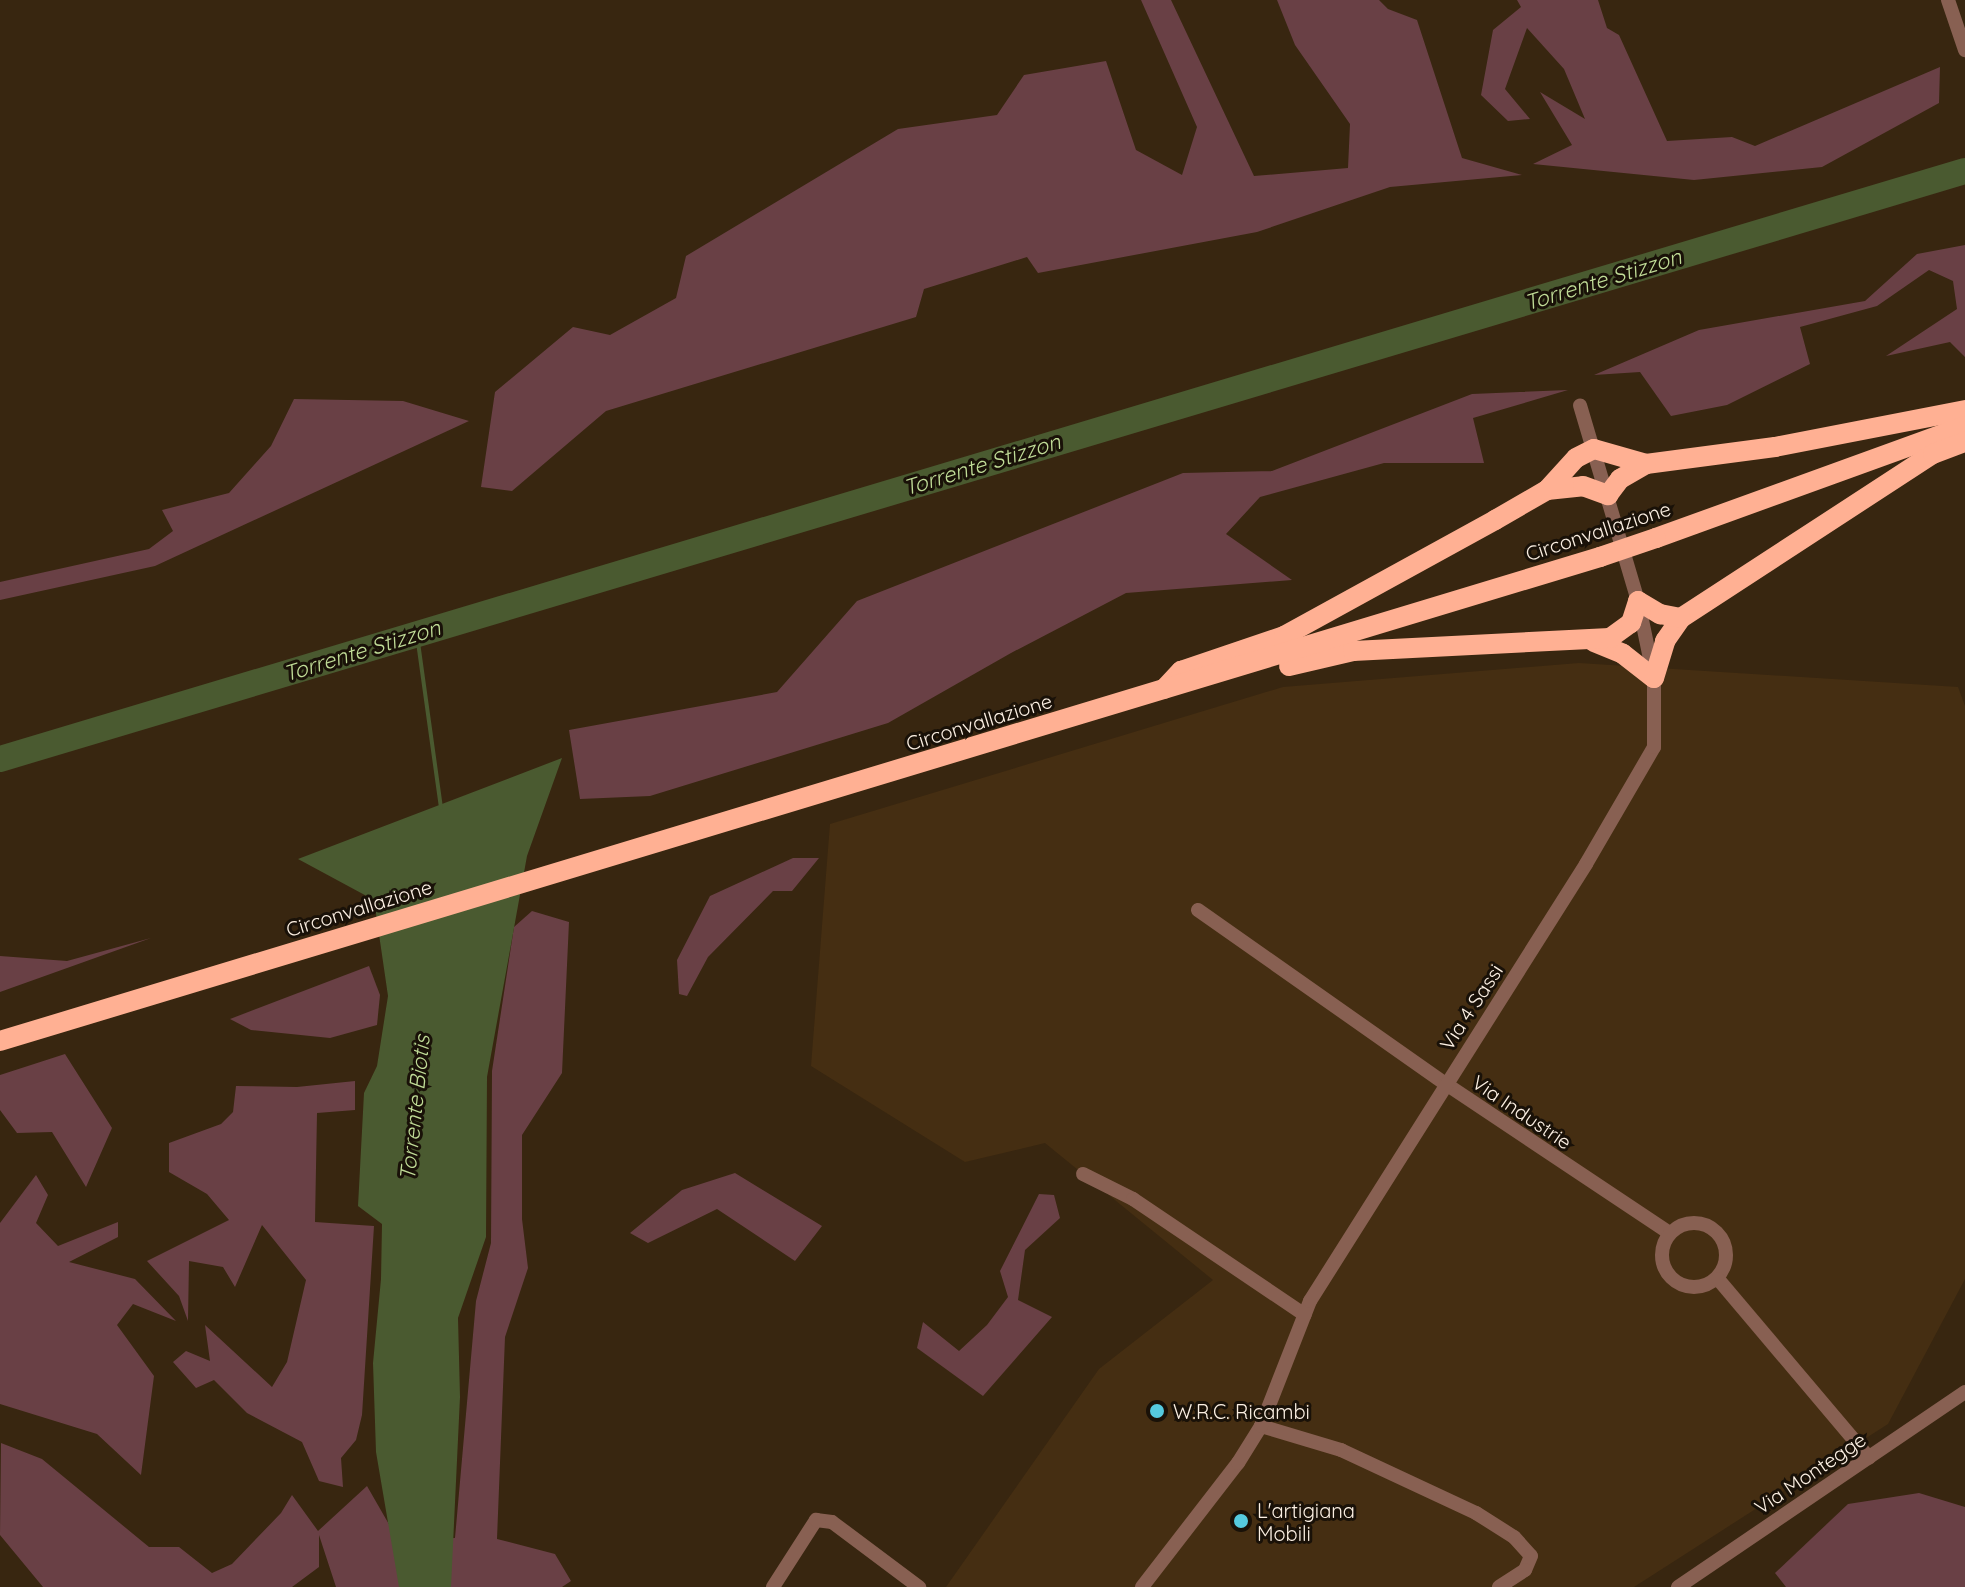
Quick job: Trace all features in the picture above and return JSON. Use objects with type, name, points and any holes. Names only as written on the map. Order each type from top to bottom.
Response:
[{"type":"highway","points":[[1547,490],[1583,486],[1608,495],[1620,479],[1646,464],[1775,447],[1965,410]]},
{"type":"highway","name":"Circonvallazione","points":[[0,1041],[1600,557],[1965,426]]},
{"type":"highway","points":[[1590,641],[1623,654],[1654,678],[1665,641],[1681,618],[1933,454],[1965,442]]},
{"type":"highway","points":[[1646,464],[1594,449],[1576,458],[1547,490],[1284,636],[1181,671],[1162,692],[1170,696],[1353,651],[1590,641],[1622,632],[1631,623],[1638,601],[1660,614],[1681,618]]},
{"type":"street","points":[[1948,2],[1965,7]]},
{"type":"street","points":[[1948,2],[1965,50]]},
{"type":"street","name":"Via 4 Sassi","points":[[1142,1587],[1238,1463],[1261,1426],[1305,1315],[1446,1084],[1586,864],[1654,747],[1654,678],[1638,601],[1580,405]]},
{"type":"street","name":"Via Industrie","points":[[1198,910],[1446,1084],[1669,1233]]},
{"type":"street","points":[[1083,1174],[1133,1199],[1305,1315]]},
{"type":"street","points":[[1693,1221],[1718,1230],[1729,1254],[1718,1279],[1700,1288],[1680,1285],[1665,1271],[1661,1252],[1669,1233],[1693,1221]]},
{"type":"street","points":[[1718,1279],[1869,1458]]},
{"type":"street","name":"Via Montegge","points":[[1678,1587],[1965,1392]]},
{"type":"street","points":[[1261,1426],[1341,1450],[1476,1513],[1514,1537],[1531,1556],[1525,1570],[1499,1587]]},
{"type":"street","points":[[773,1587],[816,1520],[832,1522],[919,1587]]},
{"type":"shaded area","points":[[1141,0],[1171,0],[1254,176],[1348,168],[1350,124],[1295,45],[1277,0],[1379,0],[1388,9],[1417,20],[1462,158],[1522,175],[1390,187],[1257,232],[1038,273],[1027,257],[924,289],[916,317],[606,411],[512,491],[481,487],[495,392],[573,327],[610,335],[676,298],[686,256],[898,129],[997,115],[1024,75],[1106,61],[1136,150],[1182,175],[1197,127]]},
{"type":"shaded area","points":[[1517,0],[1598,0],[1607,28],[1619,35],[1667,141],[1732,137],[1755,146],[1940,67],[1939,103],[1822,167],[1694,180],[1533,164],[1572,145],[1540,92],[1585,119],[1564,69],[1527,28],[1505,89],[1530,119],[1508,121],[1481,95],[1493,30],[1521,7]]},
{"type":"shaded area","points":[[1965,245],[1965,357],[1950,342],[1886,356],[1957,309],[1953,281],[1929,270],[1877,306],[1800,327],[1810,364],[1727,405],[1671,416],[1640,372],[1594,375],[1699,330],[1865,301],[1917,254]]},
{"type":"shaded area","points":[[1568,390],[1473,418],[1484,463],[1384,463],[1260,497],[1226,534],[1292,580],[1126,593],[1011,653],[888,723],[650,796],[580,799],[569,730],[777,692],[857,601],[1183,473],[1272,471],[1472,394]]},
{"type":"shaded area","points":[[294,399],[403,401],[469,421],[155,566],[0,600],[0,582],[149,549],[173,531],[162,510],[229,493],[271,446]]},
{"type":"shaded area","points":[[1579,663],[1958,687],[1965,706],[1965,1279],[1888,1424],[1634,1587],[946,1587],[1099,1369],[1213,1280],[1045,1143],[965,1162],[811,1066],[830,824],[1283,687]]},
{"type":"shaded area","points":[[793,858],[819,858],[792,891],[773,891],[708,957],[687,996],[679,994],[677,960],[710,896]]},
{"type":"shaded area","points":[[532,911],[569,922],[562,1073],[522,1135],[522,1219],[528,1268],[505,1337],[497,1539],[555,1554],[571,1581],[562,1587],[336,1587],[319,1535],[319,1567],[292,1587],[43,1587],[0,1535],[1,1443],[42,1459],[149,1547],[179,1547],[212,1573],[232,1564],[281,1513],[292,1495],[318,1531],[367,1486],[398,1540],[455,1538],[476,1301],[491,1243],[492,1071],[514,927]]},
{"type":"shaded area","points":[[151,938],[0,992],[0,956],[67,961]]},
{"type":"shaded area","points":[[369,966],[380,995],[377,1025],[330,1038],[251,1030],[230,1019]]},
{"type":"shaded area","points":[[65,1054],[112,1128],[86,1187],[52,1132],[17,1133],[0,1110],[0,1075]]},
{"type":"shaded area","points":[[355,1081],[355,1110],[317,1113],[315,1222],[374,1226],[362,1415],[356,1440],[341,1458],[343,1487],[319,1481],[302,1442],[247,1413],[214,1380],[196,1388],[173,1362],[186,1351],[210,1361],[205,1325],[272,1387],[287,1362],[306,1280],[262,1225],[235,1287],[223,1267],[189,1261],[188,1321],[179,1296],[147,1261],[229,1220],[207,1194],[169,1172],[169,1143],[221,1124],[233,1112],[236,1086],[297,1087]]},
{"type":"shaded area","points":[[735,1173],[822,1226],[795,1261],[717,1209],[648,1243],[630,1233],[682,1190]]},
{"type":"shaded area","points":[[36,1175],[48,1195],[36,1223],[58,1246],[118,1222],[118,1237],[69,1262],[135,1279],[176,1321],[133,1304],[117,1325],[154,1376],[141,1475],[97,1434],[0,1404],[0,1223]]},
{"type":"shaded area","points":[[1039,1194],[1054,1195],[1060,1218],[1025,1250],[1018,1300],[1052,1317],[983,1396],[917,1348],[923,1322],[959,1351],[987,1325],[1008,1297],[1000,1271]]},
{"type":"shaded area","points":[[1919,1493],[1965,1507],[1965,1587],[1786,1587],[1775,1573],[1848,1504]]},
{"type":"water","points":[[562,758],[527,856],[487,1077],[486,1237],[458,1318],[460,1397],[451,1587],[399,1587],[376,1452],[373,1363],[381,1279],[382,1224],[358,1206],[364,1093],[377,1066],[388,996],[374,900],[298,859]]},
{"type":"waterway","name":"Torrente Stizzon","points":[[0,759],[1965,171]]},
{"type":"waterway","name":"Torrente Biotis","points":[[417,635],[441,807]]},
{"type":"place","name":"W.R.C. Ricambi","points":[[1157,1411]]},
{"type":"place","name":"L'artigiana Mobili","points":[[1241,1521]]}]
